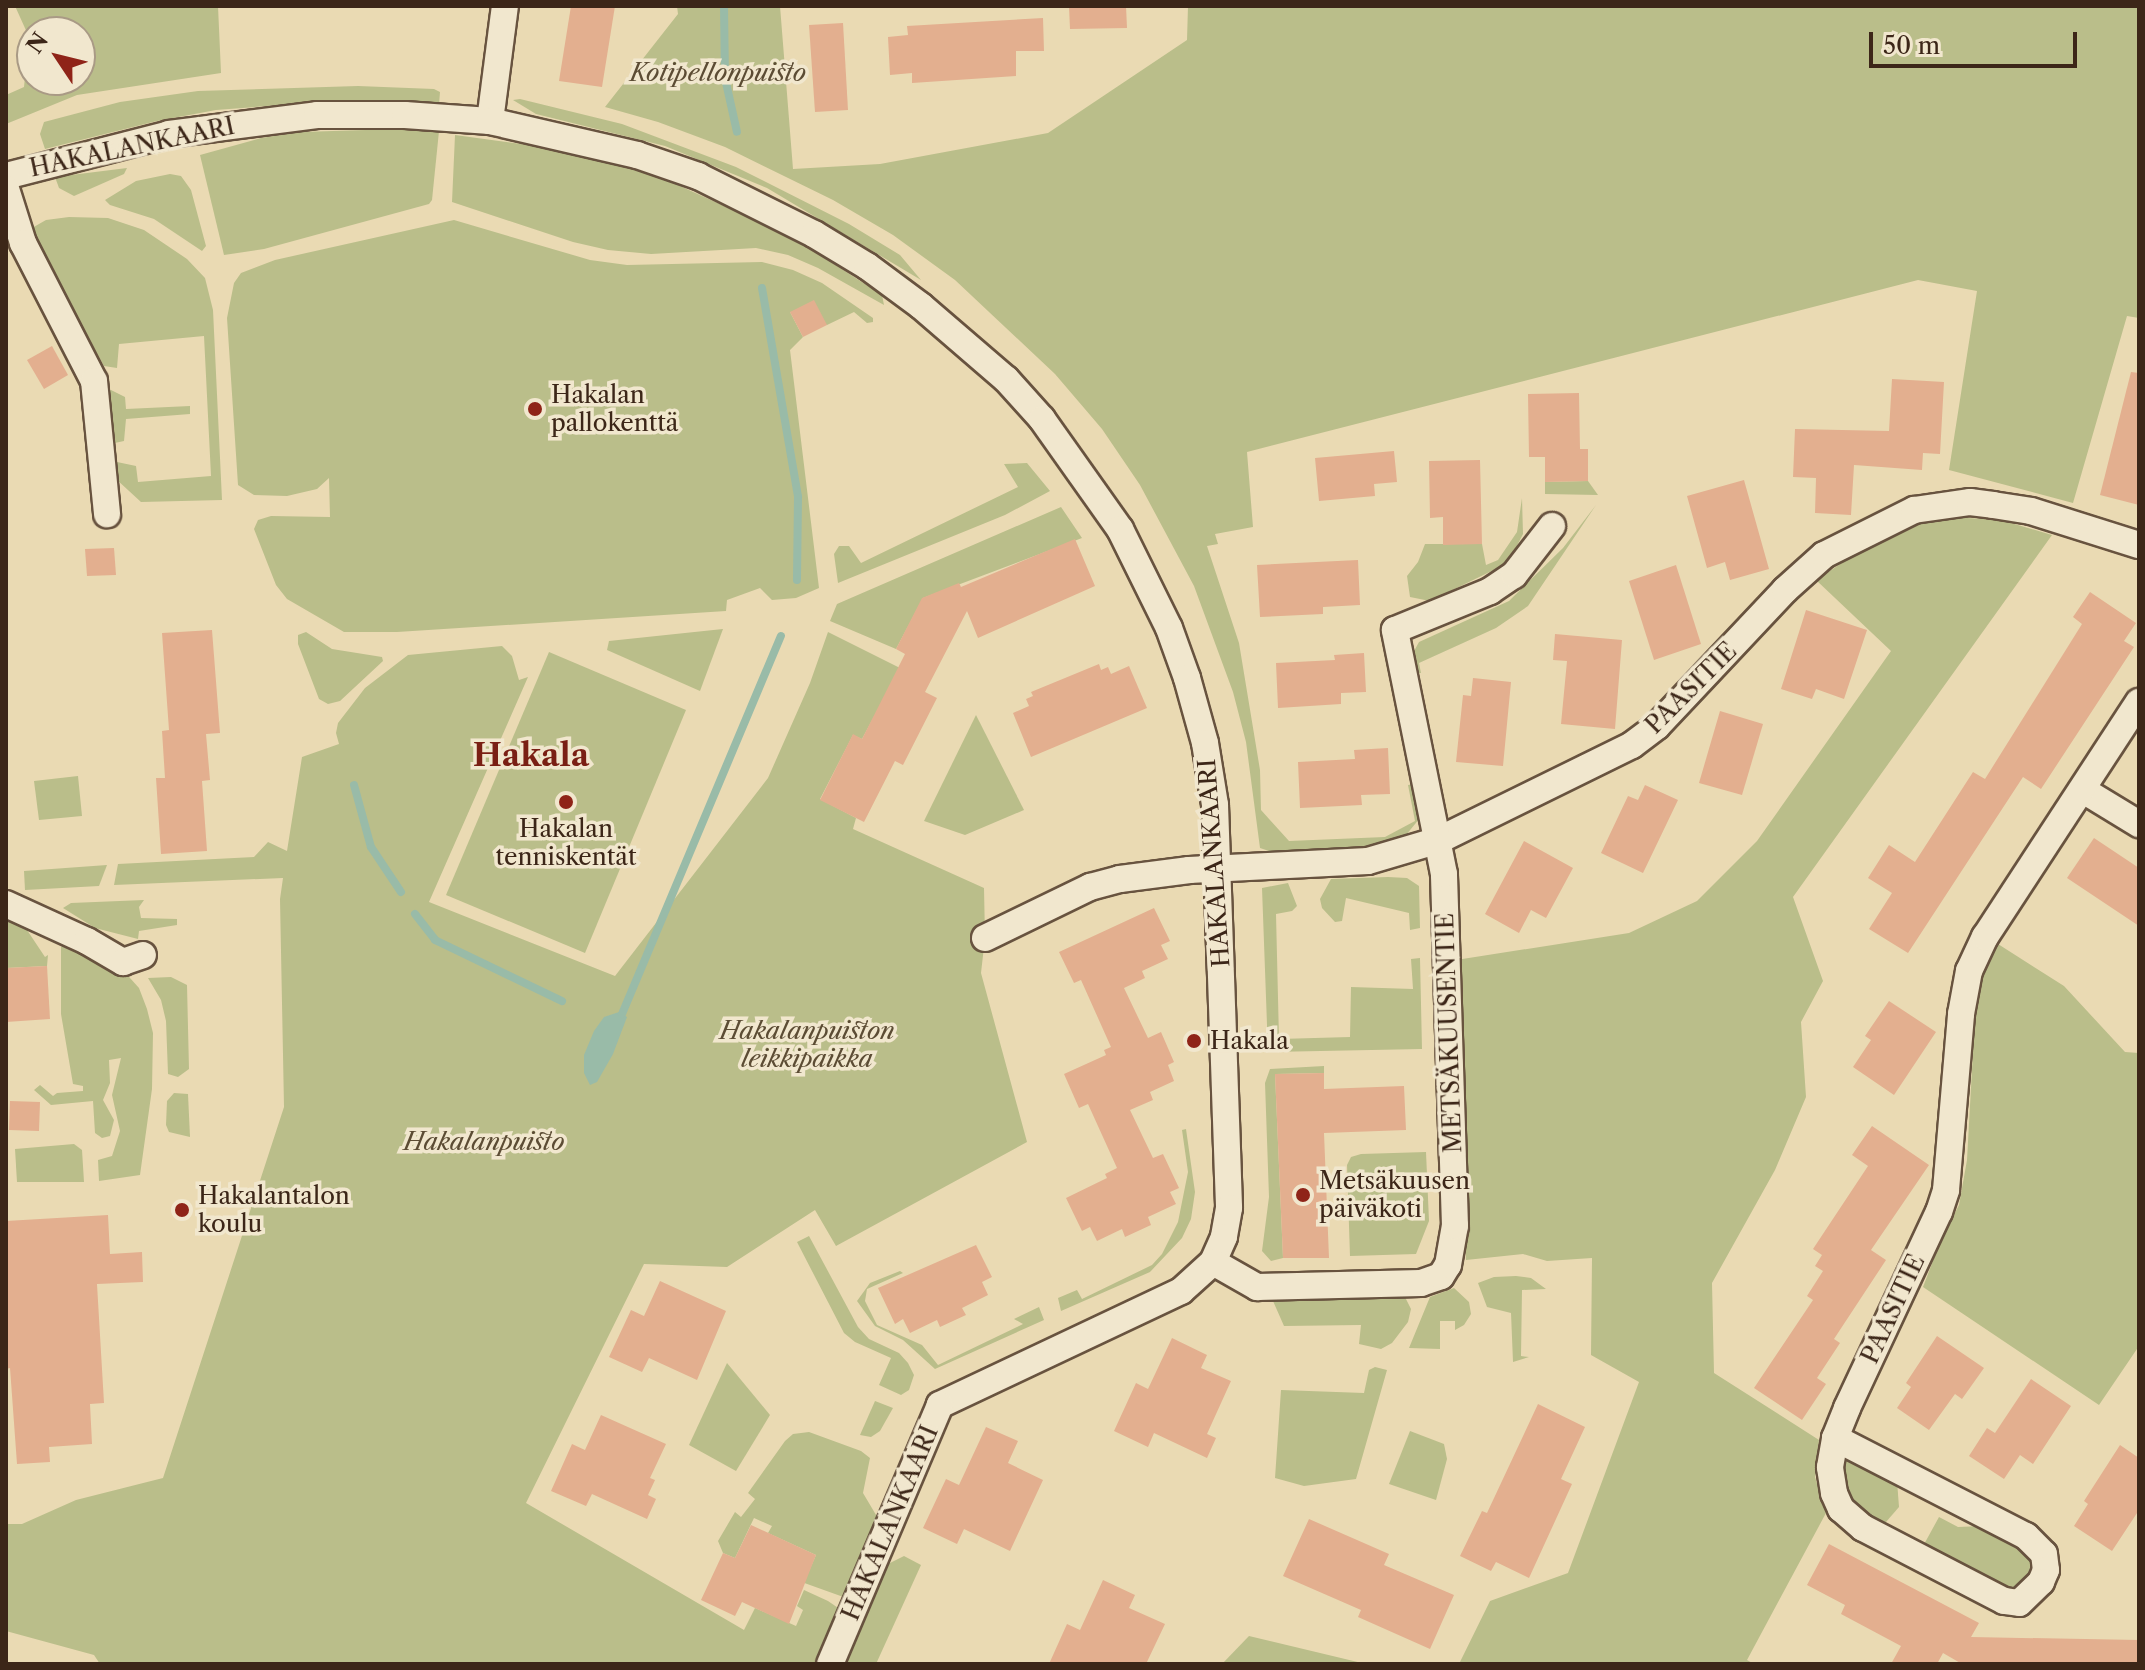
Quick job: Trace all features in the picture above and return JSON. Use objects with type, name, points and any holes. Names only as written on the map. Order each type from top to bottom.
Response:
[{"type":"street","points":[[490,121],[505,6]]},
{"type":"street","name":"HAKALANKAARI","points":[[6,176],[107,149],[219,125],[317,115],[405,115],[490,121],[637,155],[698,176],[754,202],[867,266],[921,306],[1006,379],[1042,419],[1120,529],[1169,628],[1205,743],[1220,869],[1229,1208],[1224,1237],[1213,1262],[1181,1291],[940,1405],[830,1664]]},
{"type":"street","points":[[6,189],[23,243],[94,381],[107,514]]},
{"type":"street","name":"PAASITIE","points":[[985,938],[1090,887],[1120,879],[1220,869],[1368,861],[1439,840],[1632,745],[1657,726],[1785,590],[1824,555],[1914,510],[1970,502],[1993,505],[2031,511],[2139,545]]},
{"type":"street","name":"METSÄKUUSENTIE","points":[[1213,1262],[1257,1287],[1421,1283],[1441,1276],[1448,1265],[1455,1226],[1445,901],[1439,840],[1402,677],[1395,630],[1490,591],[1514,575],[1552,526]]},
{"type":"street","name":"PAASITIE","points":[[1835,1438],[2026,1536],[2044,1554],[2046,1570],[2041,1582],[2019,1603],[2004,1601],[1863,1528],[1841,1509],[1834,1493],[1830,1467],[1835,1438],[1939,1212],[1946,1190],[1961,1014],[1969,971],[1985,937],[2139,702]]},
{"type":"street","points":[[2083,790],[2139,824]]},
{"type":"street","points":[[6,904],[87,941],[123,962],[143,955]]},
{"type":"green space","points":[[15,6],[218,6],[221,73],[96,92],[96,16],[20,16]]},
{"type":"green space","name":"Kotipellonpuisto","points":[[677,6],[780,6],[793,169],[880,164],[1048,133],[1187,40],[1188,6],[2139,6],[2139,318],[2127,316],[2073,503],[1949,470],[1977,291],[1918,280],[1247,452],[1253,527],[1215,534],[1218,544],[1207,546],[1239,643],[1260,770],[1261,810],[1289,841],[1385,837],[1415,821],[1408,785],[1416,784],[1420,818],[1406,835],[1369,846],[1272,852],[1260,848],[1246,742],[1233,692],[1194,586],[1140,485],[1102,429],[1055,374],[955,280],[893,235],[833,200],[725,147],[658,122],[605,107],[678,14]]},
{"type":"green space","points":[[358,86],[434,89],[440,92],[439,105],[346,100],[216,110],[45,149],[40,134],[44,122],[120,102],[198,91]]},
{"type":"green space","points":[[16,91],[16,96],[75,96],[6,124],[6,95]]},
{"type":"green space","points":[[520,99],[622,124],[736,167],[849,224],[900,255],[921,280],[767,188],[665,146],[536,114],[513,100]]},
{"type":"green space","points":[[439,131],[432,200],[429,204],[264,249],[224,255],[200,155],[261,138],[301,132]]},
{"type":"green space","points":[[455,135],[536,146],[608,162],[667,180],[792,237],[882,295],[884,305],[788,255],[756,248],[651,254],[608,250],[573,242],[452,202]]},
{"type":"green space","points":[[127,168],[124,174],[74,196],[59,188],[55,177]]},
{"type":"green space","points":[[170,174],[181,176],[191,190],[206,246],[202,251],[154,219],[110,205],[105,200],[136,181]]},
{"type":"green space","points":[[108,218],[144,230],[187,259],[205,278],[213,310],[222,500],[141,502],[116,479],[112,469],[117,462],[136,466],[138,482],[211,476],[204,336],[119,344],[117,368],[104,366],[34,241],[32,228],[46,220]]},
{"type":"green space","points":[[454,220],[590,260],[627,265],[762,262],[793,270],[822,283],[873,318],[873,322],[867,323],[854,312],[827,325],[790,312],[803,337],[790,350],[819,588],[796,598],[772,600],[760,588],[727,600],[726,611],[397,632],[344,632],[287,599],[276,585],[254,529],[258,520],[271,516],[330,517],[329,478],[317,489],[287,496],[254,495],[238,485],[227,318],[234,283],[241,273],[275,260]]},
{"type":"green space","points":[[111,390],[125,397],[126,409],[190,406],[190,414],[126,419],[124,441],[110,444],[106,392]]},
{"type":"green space","points":[[1027,463],[1050,491],[1005,515],[838,583],[834,554],[839,546],[849,546],[861,563],[1018,487],[1004,464]]},
{"type":"green space","points":[[1588,481],[1598,495],[1545,494],[1545,482]]},
{"type":"green space","points":[[1522,498],[1523,534],[1508,563],[1430,601],[1410,597],[1407,576],[1418,562],[1425,544],[1482,544],[1486,565],[1498,560],[1517,532]]},
{"type":"green space","points":[[1596,505],[1528,606],[1496,628],[1419,663],[1421,673],[1414,673],[1413,653],[1419,642],[1509,601],[1563,548]]},
{"type":"green space","points":[[1061,507],[1082,538],[923,598],[896,649],[830,621],[837,604]]},
{"type":"green space","points":[[1933,516],[2001,520],[2052,535],[1793,897],[1823,981],[1801,1022],[1806,1097],[1775,1170],[1712,1283],[1714,1373],[1819,1440],[1815,1477],[1826,1513],[1747,1660],[1754,1664],[1459,1664],[1490,1601],[1568,1573],[1639,1382],[1591,1355],[1592,1258],[1547,1261],[1523,1254],[1466,1260],[1456,960],[1629,933],[1697,901],[1757,841],[1891,651],[1816,580],[1892,530]]},
{"type":"green space","points":[[723,629],[700,691],[607,650],[609,641]]},
{"type":"green space","points":[[306,632],[332,649],[382,657],[383,661],[340,701],[328,704],[319,699],[298,644],[298,635]]},
{"type":"green space","name":"Hakalanpuisto","points":[[828,632],[900,668],[862,739],[853,735],[820,799],[856,818],[853,829],[984,888],[985,938],[981,973],[1027,1142],[836,1246],[815,1210],[727,1267],[644,1264],[526,1503],[744,1630],[755,1608],[796,1626],[803,1610],[797,1606],[804,1590],[828,1601],[844,1612],[820,1664],[100,1664],[94,1655],[6,1631],[6,1524],[22,1524],[76,1500],[163,1478],[284,1107],[280,899],[283,878],[114,885],[118,864],[254,857],[268,842],[287,851],[302,757],[339,744],[336,733],[338,723],[365,688],[408,655],[502,646],[512,656],[519,680],[528,677],[429,902],[615,976],[768,778],[810,683]]},
{"type":"green space","name":"Hakalan tenniskentät","points":[[549,652],[686,710],[585,953],[446,895]]},
{"type":"green space","points":[[976,715],[1024,810],[965,835],[924,821]]},
{"type":"green space","points":[[78,776],[82,816],[39,820],[34,781]]},
{"type":"green space","points":[[107,865],[99,886],[25,890],[24,871]]},
{"type":"green space","points":[[1407,878],[1419,886],[1420,928],[1410,930],[1409,913],[1346,898],[1342,921],[1335,922],[1322,908],[1320,899],[1331,879]]},
{"type":"green space","points":[[1288,883],[1297,906],[1292,911],[1276,914],[1279,1039],[1350,1037],[1351,987],[1413,989],[1411,959],[1420,958],[1422,1049],[1268,1052],[1262,888]]},
{"type":"green space","points":[[144,900],[139,907],[141,918],[177,919],[177,925],[139,931],[138,939],[95,928],[63,908],[71,903]]},
{"type":"green space","points":[[6,913],[34,926],[27,930],[45,957],[48,955],[47,966],[6,968]]},
{"type":"green space","points":[[65,944],[121,968],[139,988],[147,1009],[153,1033],[152,1089],[140,1175],[99,1181],[98,1160],[112,1156],[120,1131],[112,1095],[121,1058],[109,1060],[110,1083],[103,1100],[114,1120],[110,1136],[102,1138],[95,1133],[93,1101],[51,1105],[34,1090],[40,1085],[53,1096],[83,1091],[83,1086],[73,1084],[61,1014],[61,947]]},
{"type":"green space","points":[[1998,944],[2064,986],[2125,1052],[2139,1053],[2139,1346],[2099,1405],[1923,1287],[1941,1240],[1959,1205],[1967,1160],[1975,1015],[1983,973]]},
{"type":"green space","points":[[171,977],[187,985],[189,1069],[178,1077],[168,1074],[166,1021],[161,1000],[148,978]]},
{"type":"green space","points":[[1324,1066],[1324,1073],[1275,1074],[1283,1258],[1271,1261],[1262,1251],[1269,1197],[1265,1083],[1270,1069]]},
{"type":"green space","points":[[174,1093],[188,1094],[190,1137],[169,1132],[166,1125],[167,1101]]},
{"type":"green space","points":[[1186,1129],[1195,1192],[1191,1219],[1182,1238],[1150,1272],[1061,1311],[1058,1298],[1077,1290],[1082,1299],[1152,1265],[1162,1254],[1178,1222],[1188,1172],[1182,1130]]},
{"type":"green space","points":[[74,1144],[82,1150],[84,1182],[17,1182],[15,1149]]},
{"type":"green space","points":[[1426,1152],[1429,1221],[1416,1254],[1350,1256],[1347,1165],[1351,1157]]},
{"type":"green space","points":[[809,1236],[858,1327],[869,1339],[899,1353],[908,1363],[914,1375],[909,1390],[901,1395],[879,1385],[891,1358],[855,1342],[844,1333],[797,1242]]},
{"type":"green space","points":[[900,1271],[903,1273],[867,1289],[865,1301],[877,1325],[922,1345],[938,1365],[1023,1324],[1014,1319],[1039,1307],[1044,1320],[935,1369],[903,1340],[875,1326],[857,1301],[870,1283]]},
{"type":"green space","points":[[1494,1277],[1531,1278],[1546,1289],[1522,1290],[1521,1356],[1529,1357],[1513,1362],[1511,1313],[1487,1307],[1478,1283]]},
{"type":"green space","points":[[1454,1288],[1469,1302],[1471,1314],[1464,1325],[1455,1330],[1455,1321],[1440,1321],[1440,1349],[1409,1348],[1430,1297]]},
{"type":"green space","points":[[1405,1297],[1411,1309],[1408,1322],[1392,1343],[1381,1349],[1359,1344],[1361,1325],[1284,1326],[1273,1301]]},
{"type":"green space","points":[[727,1363],[770,1415],[736,1471],[689,1445]]},
{"type":"green space","points":[[1375,1367],[1387,1370],[1356,1479],[1304,1486],[1275,1478],[1281,1390],[1364,1393],[1369,1370]]},
{"type":"green space","points":[[875,1401],[893,1408],[880,1431],[871,1437],[860,1435]]},
{"type":"green space","points":[[1410,1431],[1444,1444],[1447,1459],[1436,1500],[1389,1484]]},
{"type":"green space","points":[[809,1432],[861,1451],[870,1458],[863,1493],[879,1520],[849,1599],[796,1580],[809,1571],[816,1555],[768,1533],[772,1526],[754,1518],[735,1558],[723,1553],[718,1541],[735,1512],[741,1517],[755,1499],[748,1493],[785,1441],[793,1434]]},
{"type":"green space","points":[[1849,1459],[1897,1481],[1899,1507],[1886,1522],[1877,1526],[1855,1513],[1839,1478],[1842,1463]]},
{"type":"green space","points":[[1939,1517],[1958,1527],[1982,1526],[2023,1548],[2030,1554],[2035,1570],[2030,1584],[2008,1592],[1922,1548]]},
{"type":"green space","points":[[904,1556],[921,1565],[876,1664],[843,1664],[888,1564]]},
{"type":"green space","points":[[1249,1636],[1366,1664],[1222,1664]]},
{"type":"shaded area","points":[[619,1012],[627,1017],[613,1054],[597,1082],[590,1085],[584,1073],[584,1055],[604,1017]]},
{"type":"building","points":[[571,6],[615,6],[602,87],[559,81]]},
{"type":"building","points":[[1069,6],[1126,6],[1127,28],[1070,29]]},
{"type":"building","points":[[1043,18],[1044,51],[1016,51],[1016,76],[912,83],[912,73],[890,75],[888,37],[908,35],[907,26]]},
{"type":"building","points":[[843,23],[848,110],[815,112],[809,25]]},
{"type":"building","points":[[814,300],[827,325],[803,337],[790,312]]},
{"type":"building","points":[[52,346],[68,375],[44,389],[27,360]]},
{"type":"building","points":[[2131,372],[2139,373],[2139,505],[2100,495]]},
{"type":"building","points":[[1892,379],[1944,382],[1940,454],[1923,453],[1922,470],[1854,465],[1851,515],[1815,513],[1816,478],[1793,477],[1795,429],[1889,431]]},
{"type":"building","points":[[1579,393],[1580,449],[1588,449],[1588,481],[1545,482],[1545,457],[1529,457],[1528,394]]},
{"type":"building","points":[[1394,451],[1397,482],[1374,484],[1375,496],[1319,501],[1315,458]]},
{"type":"building","points":[[1480,460],[1482,544],[1443,545],[1443,517],[1430,518],[1429,461]]},
{"type":"building","points":[[1744,480],[1769,569],[1730,580],[1725,562],[1707,568],[1687,496]]},
{"type":"building","points":[[1075,539],[1095,586],[978,638],[967,611],[925,692],[937,698],[903,765],[895,761],[864,822],[820,800],[853,734],[862,739],[905,654],[896,649],[922,598],[959,583],[961,587]]},
{"type":"building","points":[[114,548],[116,575],[87,576],[85,549]]},
{"type":"building","points":[[1358,560],[1360,605],[1323,607],[1323,614],[1260,617],[1257,565]]},
{"type":"building","points":[[1676,565],[1701,644],[1654,660],[1629,581]]},
{"type":"building","points":[[2090,592],[2136,623],[2124,641],[2134,647],[2041,789],[2023,777],[1908,953],[1869,929],[1892,893],[1868,878],[1889,845],[1915,862],[1973,772],[1985,779],[2082,624],[2073,617]]},
{"type":"building","points":[[1806,610],[1867,630],[1844,699],[1816,689],[1812,699],[1781,689]]},
{"type":"building","points":[[212,630],[220,733],[206,734],[210,780],[202,781],[207,851],[161,854],[156,778],[165,778],[162,731],[169,730],[162,633]]},
{"type":"building","points":[[1555,634],[1622,640],[1615,729],[1561,724],[1567,661],[1553,660]]},
{"type":"building","points":[[1364,653],[1366,692],[1341,693],[1341,704],[1278,708],[1276,663],[1335,660],[1334,655]]},
{"type":"building","points":[[1099,664],[1101,670],[1108,667],[1111,674],[1129,666],[1147,708],[1031,757],[1013,713],[1029,706],[1026,699],[1033,696],[1031,692]]},
{"type":"building","points":[[1473,678],[1511,682],[1503,766],[1456,762],[1463,695],[1471,696]]},
{"type":"building","points":[[1720,711],[1763,724],[1742,795],[1699,783]]},
{"type":"building","points":[[1388,748],[1390,794],[1361,795],[1362,805],[1300,808],[1298,762],[1355,759],[1354,750]]},
{"type":"building","points":[[1645,785],[1678,800],[1643,873],[1601,853],[1628,796],[1638,800]]},
{"type":"building","points":[[2094,838],[2139,868],[2139,926],[2067,878]]},
{"type":"building","points":[[1524,841],[1573,868],[1546,918],[1531,910],[1519,933],[1485,914]]},
{"type":"building","points":[[1154,908],[1170,941],[1161,945],[1168,959],[1142,971],[1145,978],[1124,988],[1148,1038],[1161,1032],[1174,1062],[1168,1065],[1174,1081],[1150,1092],[1153,1100],[1130,1110],[1153,1158],[1163,1154],[1179,1188],[1170,1192],[1176,1204],[1148,1217],[1151,1225],[1125,1237],[1122,1229],[1097,1241],[1090,1227],[1082,1231],[1066,1198],[1107,1178],[1105,1174],[1117,1168],[1088,1104],[1079,1108],[1064,1074],[1106,1055],[1104,1050],[1111,1047],[1081,980],[1074,983],[1059,952]]},
{"type":"building","points":[[47,966],[50,1019],[6,1022],[6,968]]},
{"type":"building","points":[[1889,1001],[1936,1032],[1894,1095],[1853,1067],[1871,1040],[1865,1036]]},
{"type":"building","name":"Metsäkuusen päiväkoti","points":[[1324,1073],[1324,1089],[1404,1086],[1406,1130],[1324,1133],[1329,1258],[1283,1258],[1275,1074]]},
{"type":"building","points":[[10,1101],[40,1102],[39,1131],[9,1130]]},
{"type":"building","points":[[1872,1126],[1929,1165],[1871,1250],[1886,1260],[1834,1339],[1840,1343],[1817,1378],[1826,1384],[1802,1420],[1754,1388],[1813,1300],[1807,1296],[1823,1271],[1815,1266],[1822,1255],[1813,1249],[1868,1166],[1852,1155]]},
{"type":"building","points":[[108,1215],[110,1254],[142,1252],[143,1282],[97,1284],[104,1403],[90,1404],[92,1444],[49,1447],[50,1462],[17,1464],[10,1368],[6,1369],[6,1221]]},
{"type":"building","points":[[976,1245],[992,1277],[982,1282],[988,1295],[962,1308],[966,1315],[940,1327],[937,1320],[910,1333],[903,1319],[895,1324],[878,1288]]},
{"type":"building","points":[[660,1281],[726,1311],[697,1380],[649,1358],[642,1372],[609,1357],[631,1310],[644,1316]]},
{"type":"building","points":[[1937,1336],[1984,1368],[1962,1399],[1955,1394],[1929,1430],[1897,1408],[1911,1387],[1906,1383]]},
{"type":"building","points":[[1172,1338],[1207,1355],[1201,1368],[1231,1381],[1207,1434],[1216,1438],[1207,1458],[1154,1433],[1148,1447],[1114,1431],[1136,1383],[1148,1389]]},
{"type":"building","points":[[2031,1379],[2071,1406],[2033,1464],[2020,1455],[2004,1479],[1969,1456],[1987,1428],[1995,1433]]},
{"type":"building","points":[[1538,1404],[1585,1427],[1561,1479],[1572,1484],[1529,1578],[1496,1562],[1491,1571],[1460,1556],[1482,1511],[1487,1513]]},
{"type":"building","points":[[601,1415],[666,1444],[650,1478],[655,1480],[648,1495],[656,1499],[647,1519],[592,1494],[586,1506],[551,1491],[572,1444],[585,1450]]},
{"type":"building","points":[[986,1427],[1018,1441],[1008,1463],[1043,1480],[1010,1551],[964,1529],[957,1544],[923,1528],[946,1479],[959,1485]]},
{"type":"building","points":[[2120,1445],[2139,1458],[2139,1510],[2112,1551],[2074,1526],[2088,1504],[2084,1501]]},
{"type":"building","points":[[1309,1519],[1389,1554],[1384,1565],[1454,1595],[1430,1649],[1358,1617],[1361,1610],[1283,1576]]},
{"type":"building","points":[[751,1525],[816,1555],[789,1624],[742,1602],[735,1616],[701,1600],[723,1553],[735,1558]]},
{"type":"building","points":[[1829,1544],[1979,1623],[1971,1637],[2139,1640],[2139,1664],[1962,1664],[1943,1653],[1937,1664],[1891,1664],[1901,1646],[1841,1614],[1845,1605],[1807,1585]]},
{"type":"building","points":[[1103,1580],[1135,1595],[1129,1608],[1165,1624],[1146,1664],[1049,1664],[1067,1624],[1080,1630]]},
{"type":"waterway","points":[[724,6],[725,78],[737,132]]},
{"type":"waterway","points":[[762,288],[798,497],[797,580]]},
{"type":"waterway","points":[[622,1014],[781,636]]},
{"type":"waterway","points":[[354,785],[371,847],[401,892]]},
{"type":"waterway","points":[[415,914],[435,940],[562,1001]]},
{"type":"place","name":"Hakalan pallokenttä","points":[[535,409]]},
{"type":"place","name":"Hakalan tenniskentät","points":[[566,802]]},
{"type":"place","name":"Hakala","points":[[1194,1041]]},
{"type":"place","name":"Metsäkuusen päiväkoti","points":[[1303,1195]]},
{"type":"place","name":"Hakalantalon koulu","points":[[182,1210]]},
{"type":"district","name":"Hakala","points":[[531,755]]},
{"type":"park label","name":"Hakalanpuiston leikkipaikka","points":[[807,1045]]}]
